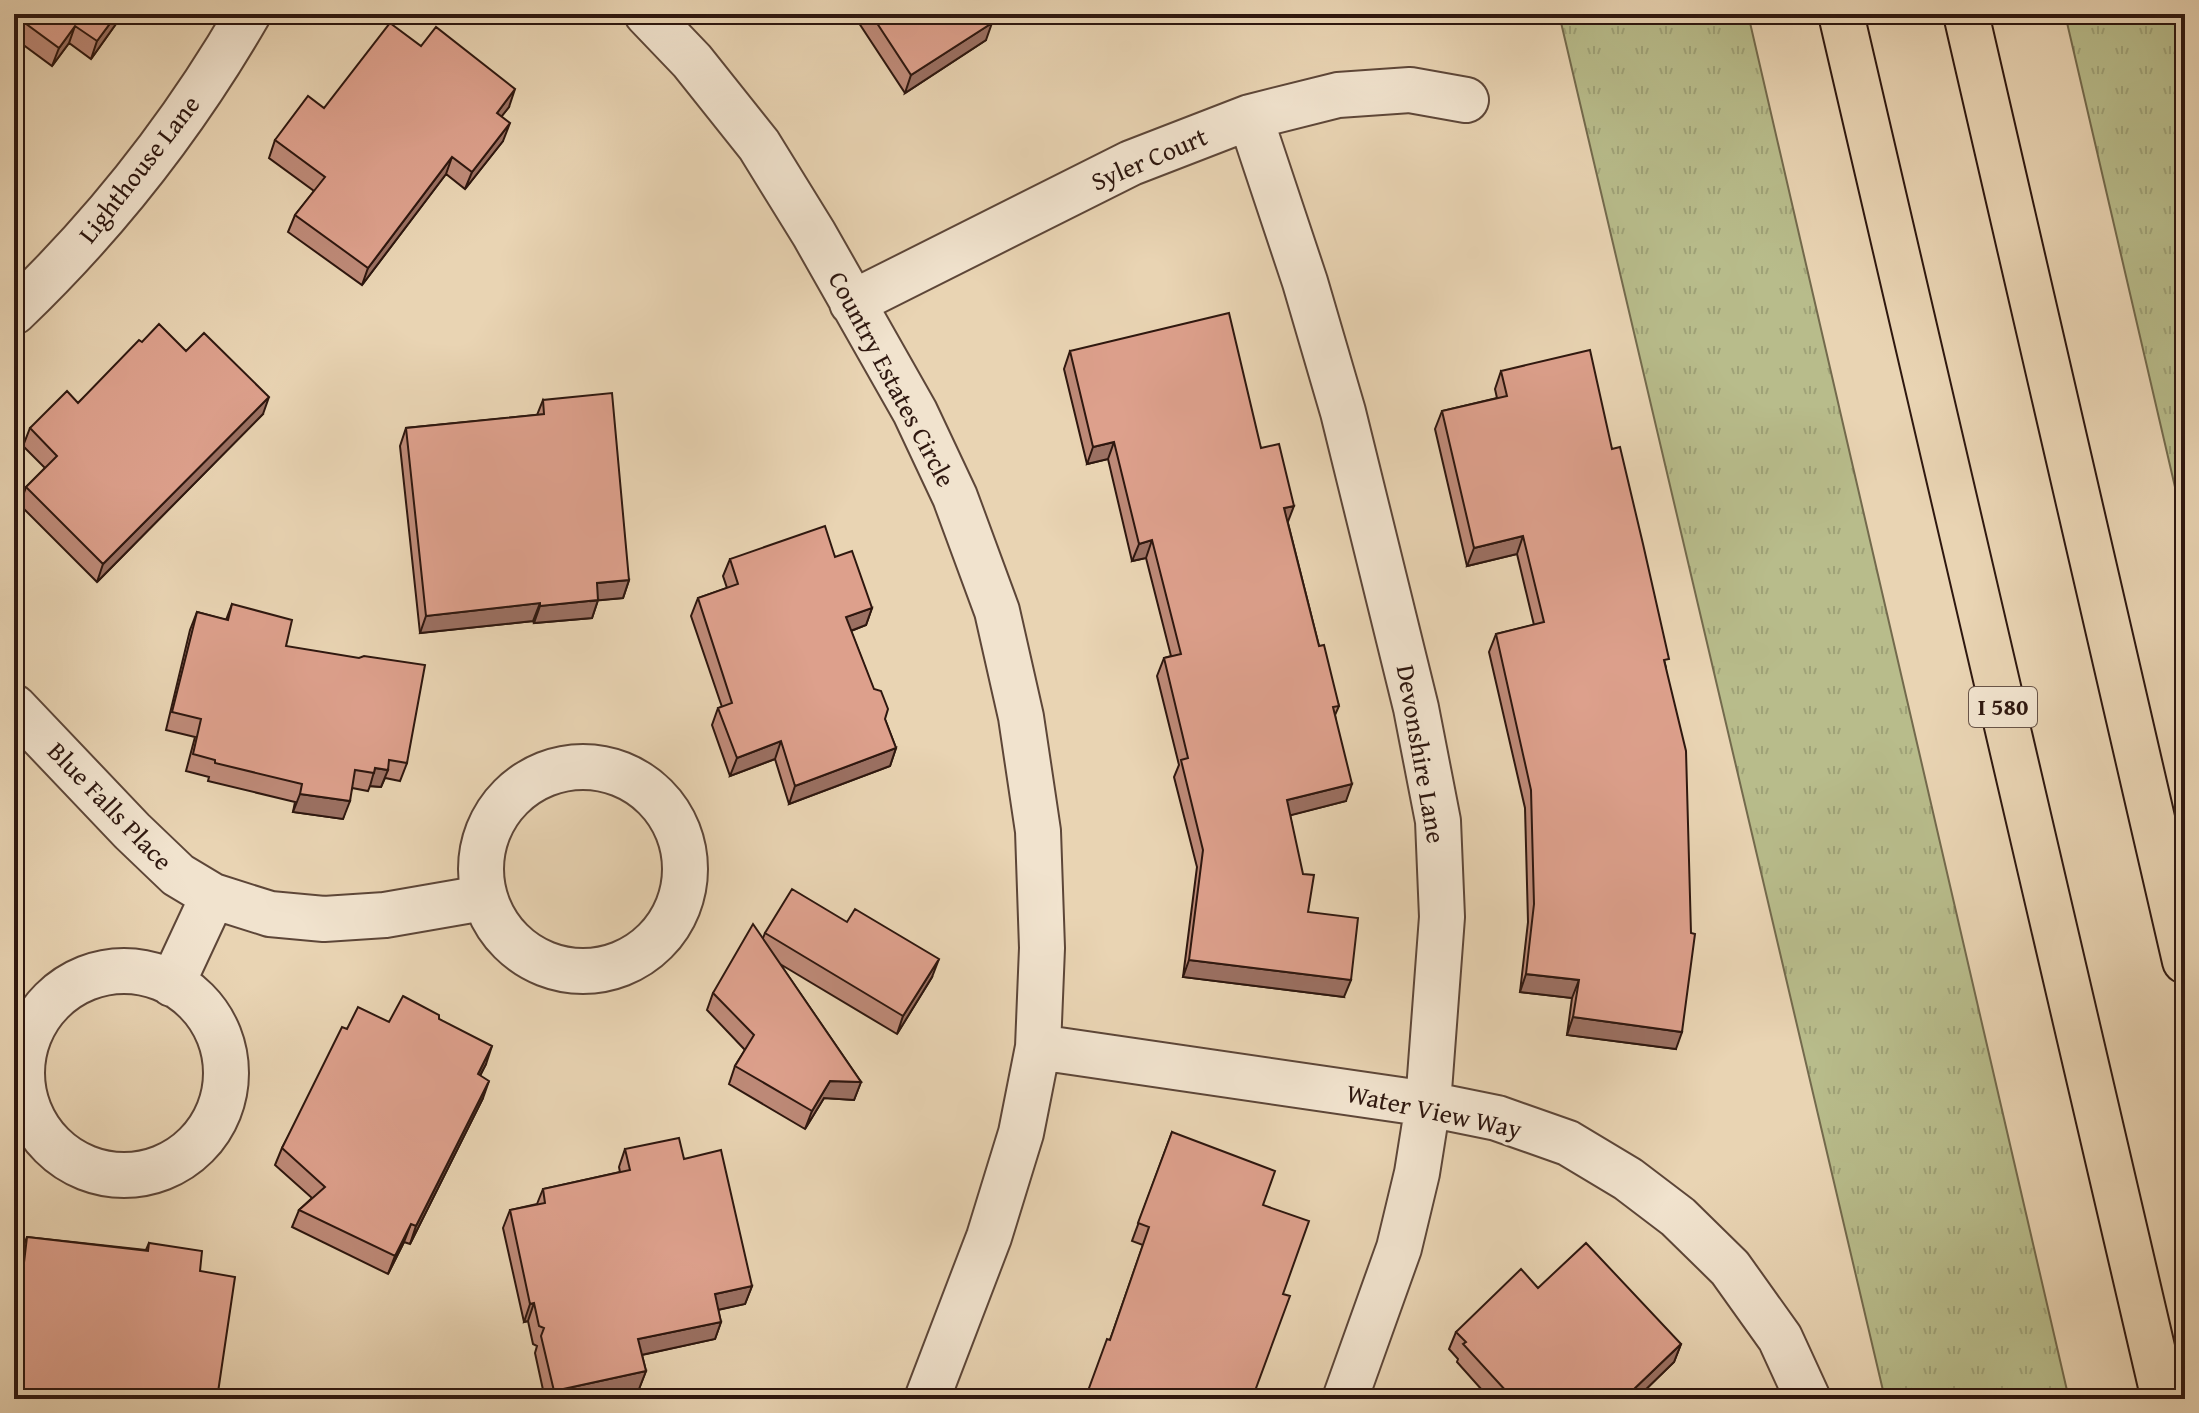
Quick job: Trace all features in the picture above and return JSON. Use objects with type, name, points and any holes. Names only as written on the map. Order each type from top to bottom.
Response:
[{"type":"highway","name":"I 580","points":[[1841,14],[2164,1399]]},
{"type":"highway","points":[[1966,14],[2185,961]]},
{"type":"street","name":"Lighthouse Lane","points":[[14,312],[88,236],[143,169],[216,69],[248,14]]},
{"type":"street","name":"Country Estates Circle","points":[[647,14],[692,61],[759,145],[814,234],[915,412],[955,497],[997,611],[1021,717],[1038,831],[1042,948],[1038,1047],[1021,1133],[989,1237],[927,1399]]},
{"type":"street","name":"Syler Court","points":[[852,303],[1131,163],[1250,117],[1338,95],[1410,90],[1466,100]]},
{"type":"street","name":"Devonshire Lane","points":[[1250,117],[1305,282],[1343,412],[1416,708],[1438,821],[1442,917],[1428,1104],[1417,1173],[1399,1248],[1345,1399]]},
{"type":"street","name":"Blue Falls Place","points":[[14,707],[178,875],[213,896],[270,914],[324,919],[385,915],[483,898]]},
{"type":"street","points":[[565,767],[608,768],[647,787],[675,820],[687,861],[681,905],[658,941],[622,965],[579,973],[538,962],[504,936],[483,898],[480,854],[494,814],[525,783],[565,767]]},
{"type":"street","points":[[172,984],[213,896]]},
{"type":"street","points":[[114,970],[154,975],[172,984],[190,993],[216,1025],[227,1063],[223,1103],[204,1139],[173,1164],[134,1176],[93,1172],[58,1153],[33,1122],[21,1083],[25,1043],[44,1008],[76,982],[114,970]]},
{"type":"street","name":"Water View Way","points":[[1038,1047],[1428,1104],[1497,1118],[1568,1143],[1628,1179],[1678,1217],[1730,1268],[1780,1338],[1808,1399]]},
{"type":"green space","points":[[1559,14],[1748,14],[2069,1399],[1885,1399]]},
{"type":"green space","points":[[2065,14],[2185,14],[2185,530]]},
{"type":"building","points":[[14,14],[117,14],[97,41],[75,26],[59,48]]},
{"type":"building","points":[[871,14],[986,14],[992,23],[911,75]]},
{"type":"building","points":[[390,23],[421,46],[436,27],[515,89],[497,113],[510,123],[472,172],[452,157],[368,268],[295,215],[325,177],[275,140],[308,96],[324,108]]},
{"type":"building","points":[[1229,313],[1261,448],[1279,444],[1294,506],[1284,508],[1319,646],[1324,645],[1339,706],[1333,707],[1352,784],[1287,800],[1303,874],[1314,875],[1308,912],[1358,918],[1351,980],[1189,960],[1203,850],[1181,760],[1188,758],[1164,658],[1181,654],[1152,540],[1139,544],[1114,442],[1093,447],[1070,351]]},
{"type":"building","points":[[159,324],[186,351],[204,333],[269,397],[103,564],[26,487],[57,456],[30,428],[67,391],[78,403],[139,340],[142,342]]},
{"type":"building","points":[[1590,350],[1612,449],[1620,447],[1669,659],[1664,660],[1686,751],[1691,933],[1695,934],[1682,1032],[1573,1017],[1579,980],[1526,974],[1534,904],[1531,790],[1496,634],[1544,622],[1523,536],[1474,548],[1442,411],[1507,396],[1501,371]]},
{"type":"building","points":[[612,393],[629,580],[597,583],[598,600],[426,616],[406,428],[544,414],[543,400]]},
{"type":"building","points":[[825,526],[835,557],[852,551],[872,608],[846,617],[874,689],[881,691],[888,709],[885,719],[896,748],[795,786],[781,741],[737,758],[718,708],[732,703],[698,598],[738,584],[730,559]]},
{"type":"building","points":[[232,604],[292,620],[286,646],[425,665],[407,763],[389,760],[388,770],[375,768],[374,773],[355,770],[350,801],[300,794],[302,784],[215,763],[215,760],[193,754],[201,719],[172,712],[197,612],[228,620]]},
{"type":"building","points":[[792,889],[847,922],[855,909],[939,959],[903,1016],[765,933]]},
{"type":"building","points":[[753,924],[861,1082],[830,1081],[812,1111],[735,1066],[754,1035],[713,993]]},
{"type":"building","points":[[403,996],[439,1015],[439,1019],[492,1046],[478,1074],[489,1081],[416,1226],[411,1224],[395,1256],[299,1210],[325,1187],[282,1148],[342,1027],[347,1029],[358,1007],[389,1022]]},
{"type":"building","points":[[1172,1132],[1275,1171],[1263,1205],[1309,1221],[1283,1294],[1290,1296],[1252,1399],[1085,1399],[1107,1339],[1110,1340],[1149,1227],[1138,1223]]},
{"type":"building","points":[[679,1138],[684,1159],[721,1150],[752,1286],[715,1294],[721,1322],[638,1339],[646,1371],[554,1391],[541,1336],[544,1328],[539,1326],[534,1303],[530,1304],[510,1210],[545,1203],[543,1189],[630,1170],[625,1149]]},
{"type":"building","points":[[27,1237],[148,1251],[149,1243],[202,1251],[200,1271],[235,1277],[217,1399],[14,1399],[14,1348]]},
{"type":"building","points":[[1586,1243],[1681,1344],[1634,1389],[1644,1399],[1514,1399],[1463,1344],[1466,1342],[1456,1332],[1521,1269],[1538,1288]]}]
